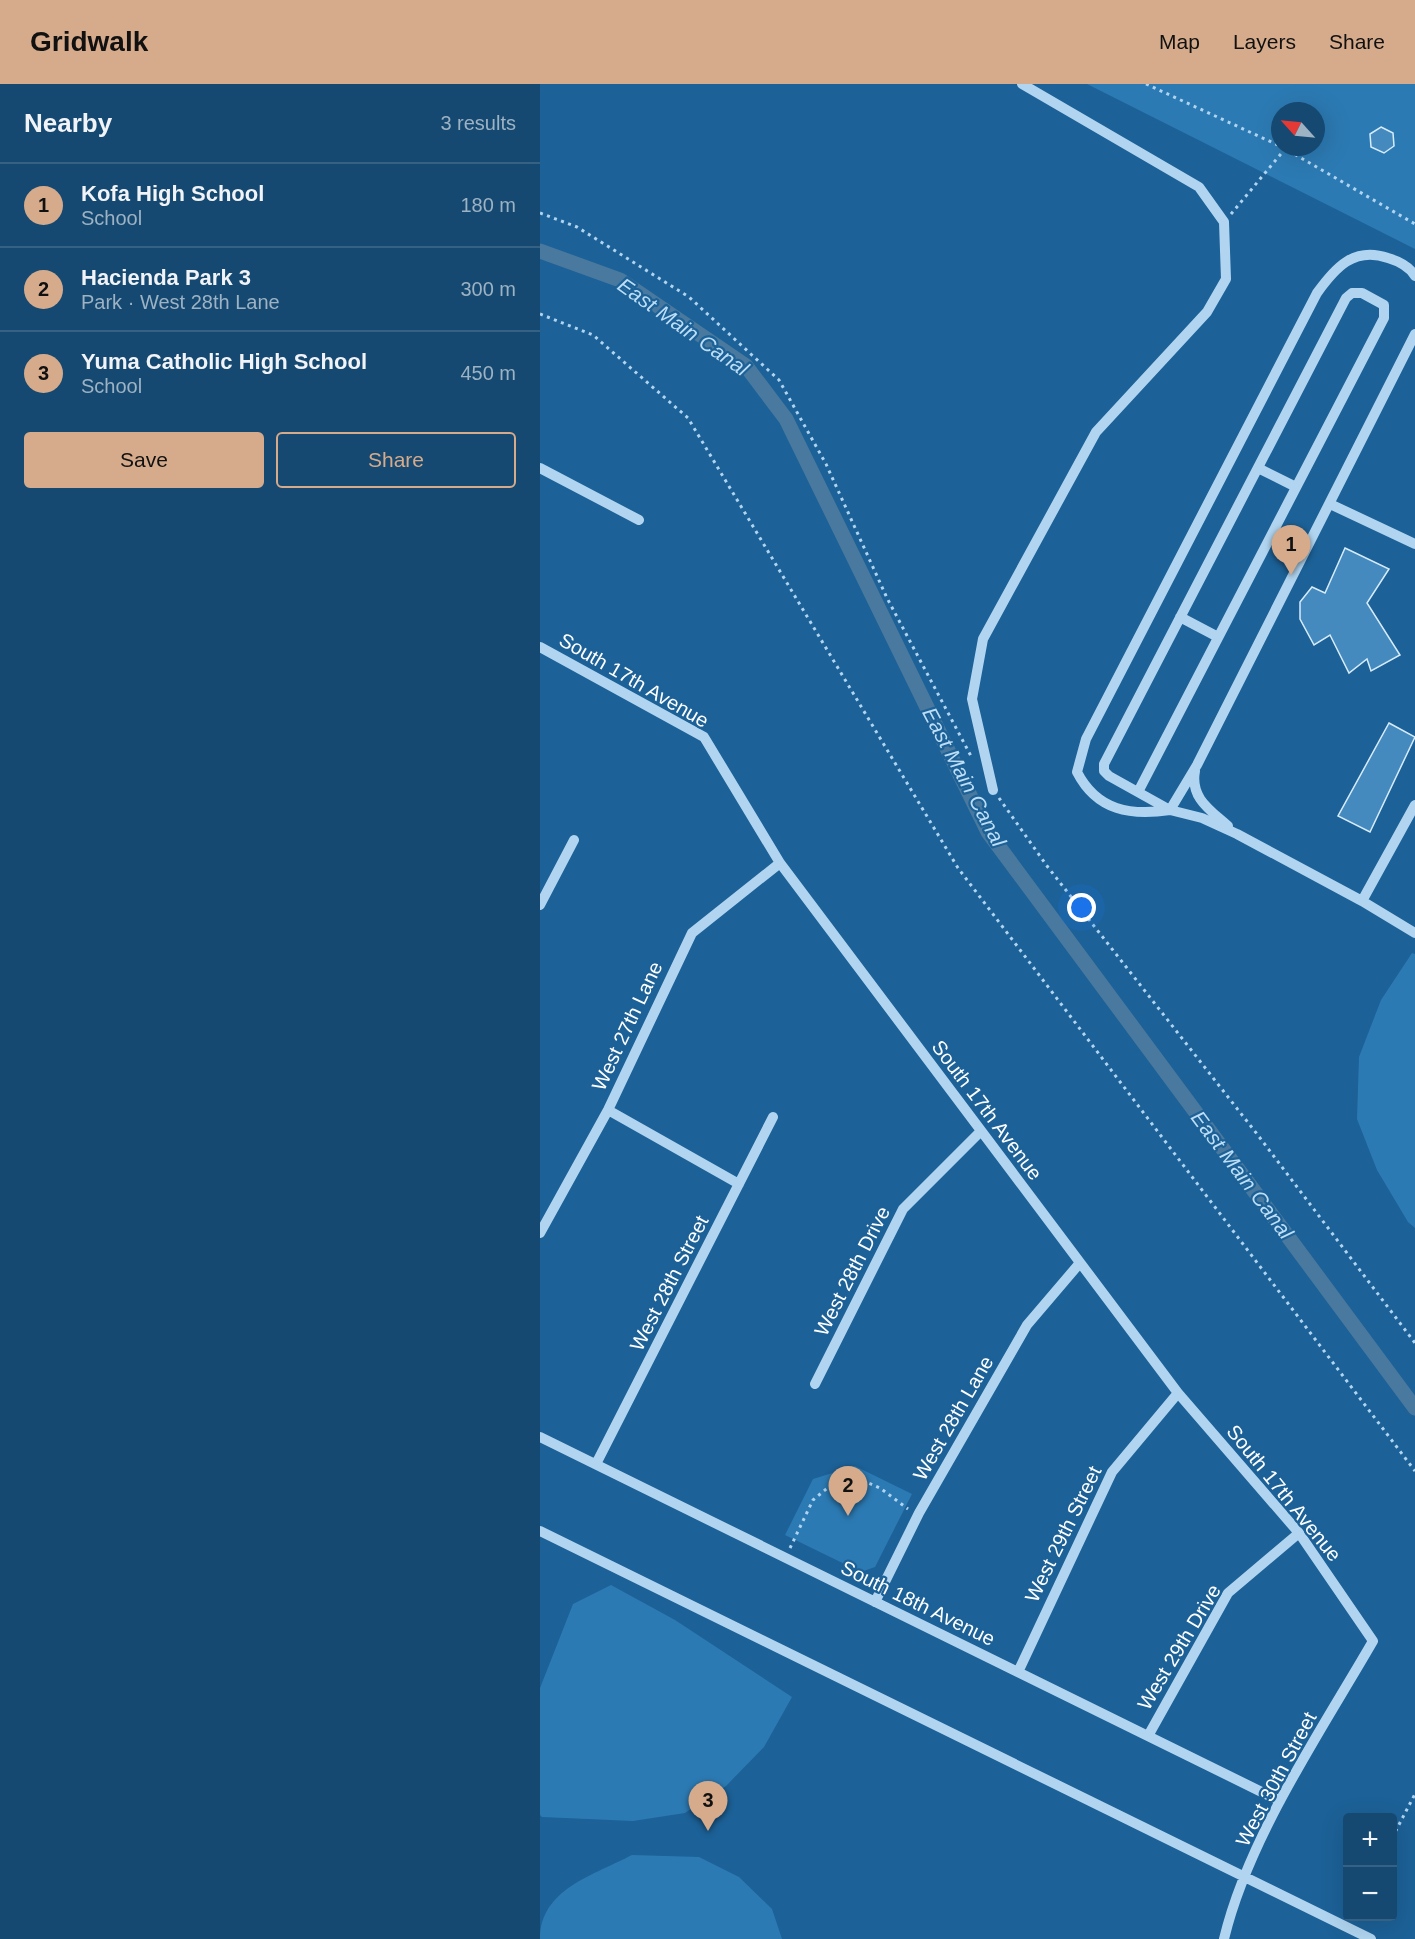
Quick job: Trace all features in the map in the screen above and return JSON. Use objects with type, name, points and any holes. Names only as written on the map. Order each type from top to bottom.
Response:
[{"type":"street","points":[[993,790],[972,699],[983,639],[1096,432],[1206,312],[1226,279],[1224,222],[1199,187],[1022,84]]},
{"type":"street","points":[[1170,810],[1136,814],[1121,810],[1097,797],[1084,785],[1077,772],[1086,739],[1317,293],[1333,271],[1348,258],[1364,254],[1380,255],[1399,261],[1415,276]]},
{"type":"street","points":[[1138,792],[1384,318],[1384,305],[1362,293],[1352,293],[1346,298],[1104,764],[1104,771],[1109,776],[1170,810],[1202,818],[1238,834],[1362,901],[1415,933]]},
{"type":"street","points":[[1170,810],[1197,765],[1412,349],[1415,334]]},
{"type":"street","points":[[540,468],[639,520]]},
{"type":"street","points":[[1258,468],[1296,487]]},
{"type":"street","points":[[1330,504],[1415,544]]},
{"type":"street","points":[[1180,617],[1218,637]]},
{"type":"street","name":"South 17th Avenue","points":[[540,646],[705,736],[780,863],[1178,1393],[1299,1533],[1373,1641]]},
{"type":"street","points":[[1197,765],[1195,791],[1201,802],[1238,834]]},
{"type":"street","points":[[1362,901],[1415,805]]},
{"type":"street","points":[[540,905],[574,840]]},
{"type":"street","name":"West 27th Lane","points":[[540,1233],[608,1110],[692,933],[780,863]]},
{"type":"street","points":[[608,1110],[739,1184]]},
{"type":"street","name":"West 28th Street","points":[[596,1464],[773,1118]]},
{"type":"street","name":"West 28th Drive","points":[[816,1384],[903,1209],[981,1131]]},
{"type":"street","name":"West 28th Lane","points":[[874,1602],[919,1513],[1027,1325],[1079,1264]]},
{"type":"street","name":"West 29th Street","points":[[1018,1672],[1112,1472],[1178,1393]]},
{"type":"street","name":"South 18th Avenue","points":[[540,1437],[1280,1801]]},
{"type":"street","points":[[540,1531],[1371,1939]]},
{"type":"street","name":"West 29th Drive","points":[[1148,1736],[1228,1593],[1299,1533]]},
{"type":"street","name":"West 30th Street","points":[[1224,1939],[1231,1909],[1280,1801],[1373,1641]]},
{"type":"path","points":[[1146,84],[1271,142]]},
{"type":"path","points":[[1224,222],[1275,156]]},
{"type":"path","points":[[1298,156],[1415,224]]},
{"type":"path","points":[[540,314],[593,335],[688,418],[958,868],[1415,1471]]},
{"type":"path","points":[[785,1557],[813,1500],[842,1476],[850,1475],[880,1488],[901,1506],[919,1513]]},
{"type":"path","points":[[1397,1828],[1415,1794]]},
{"type":"shaded area","points":[[1087,84],[1415,84],[1415,249]]},
{"type":"shaded area","points":[[1412,953],[1415,954],[1415,1228],[1408,1222],[1377,1170],[1357,1119],[1359,1057],[1381,1000]]},
{"type":"shaded area","points":[[855,1466],[912,1494],[875,1567],[861,1572],[785,1535],[813,1479]]},
{"type":"shaded area","points":[[611,1585],[675,1620],[792,1697],[764,1747],[726,1786],[685,1813],[633,1821],[542,1817],[540,1815],[540,1688],[573,1604]]},
{"type":"shaded area","points":[[632,1855],[699,1857],[739,1877],[772,1909],[782,1939],[540,1939],[542,1922],[549,1908],[559,1896],[586,1877]]},
{"type":"building","points":[[1381,127],[1393,133],[1394,146],[1384,153],[1371,147],[1370,134]]},
{"type":"building","points":[[1345,548],[1389,569],[1367,603],[1400,655],[1371,671],[1367,659],[1349,673],[1330,635],[1314,645],[1300,619],[1300,602],[1312,587],[1325,593]]},
{"type":"building","points":[[1389,723],[1415,737],[1370,832],[1338,816]]},
{"type":"waterway","name":"East Main Canal","points":[[540,251],[620,280],[746,366],[786,419],[988,832],[1415,1408]]},
{"type":"place","name":"Kofa High School","points":[[1291,575]]},
{"type":"place","name":"Hacienda Park 3","points":[[848,1516]]},
{"type":"place","name":"Yuma Catholic High School","points":[[708,1831]]}]
